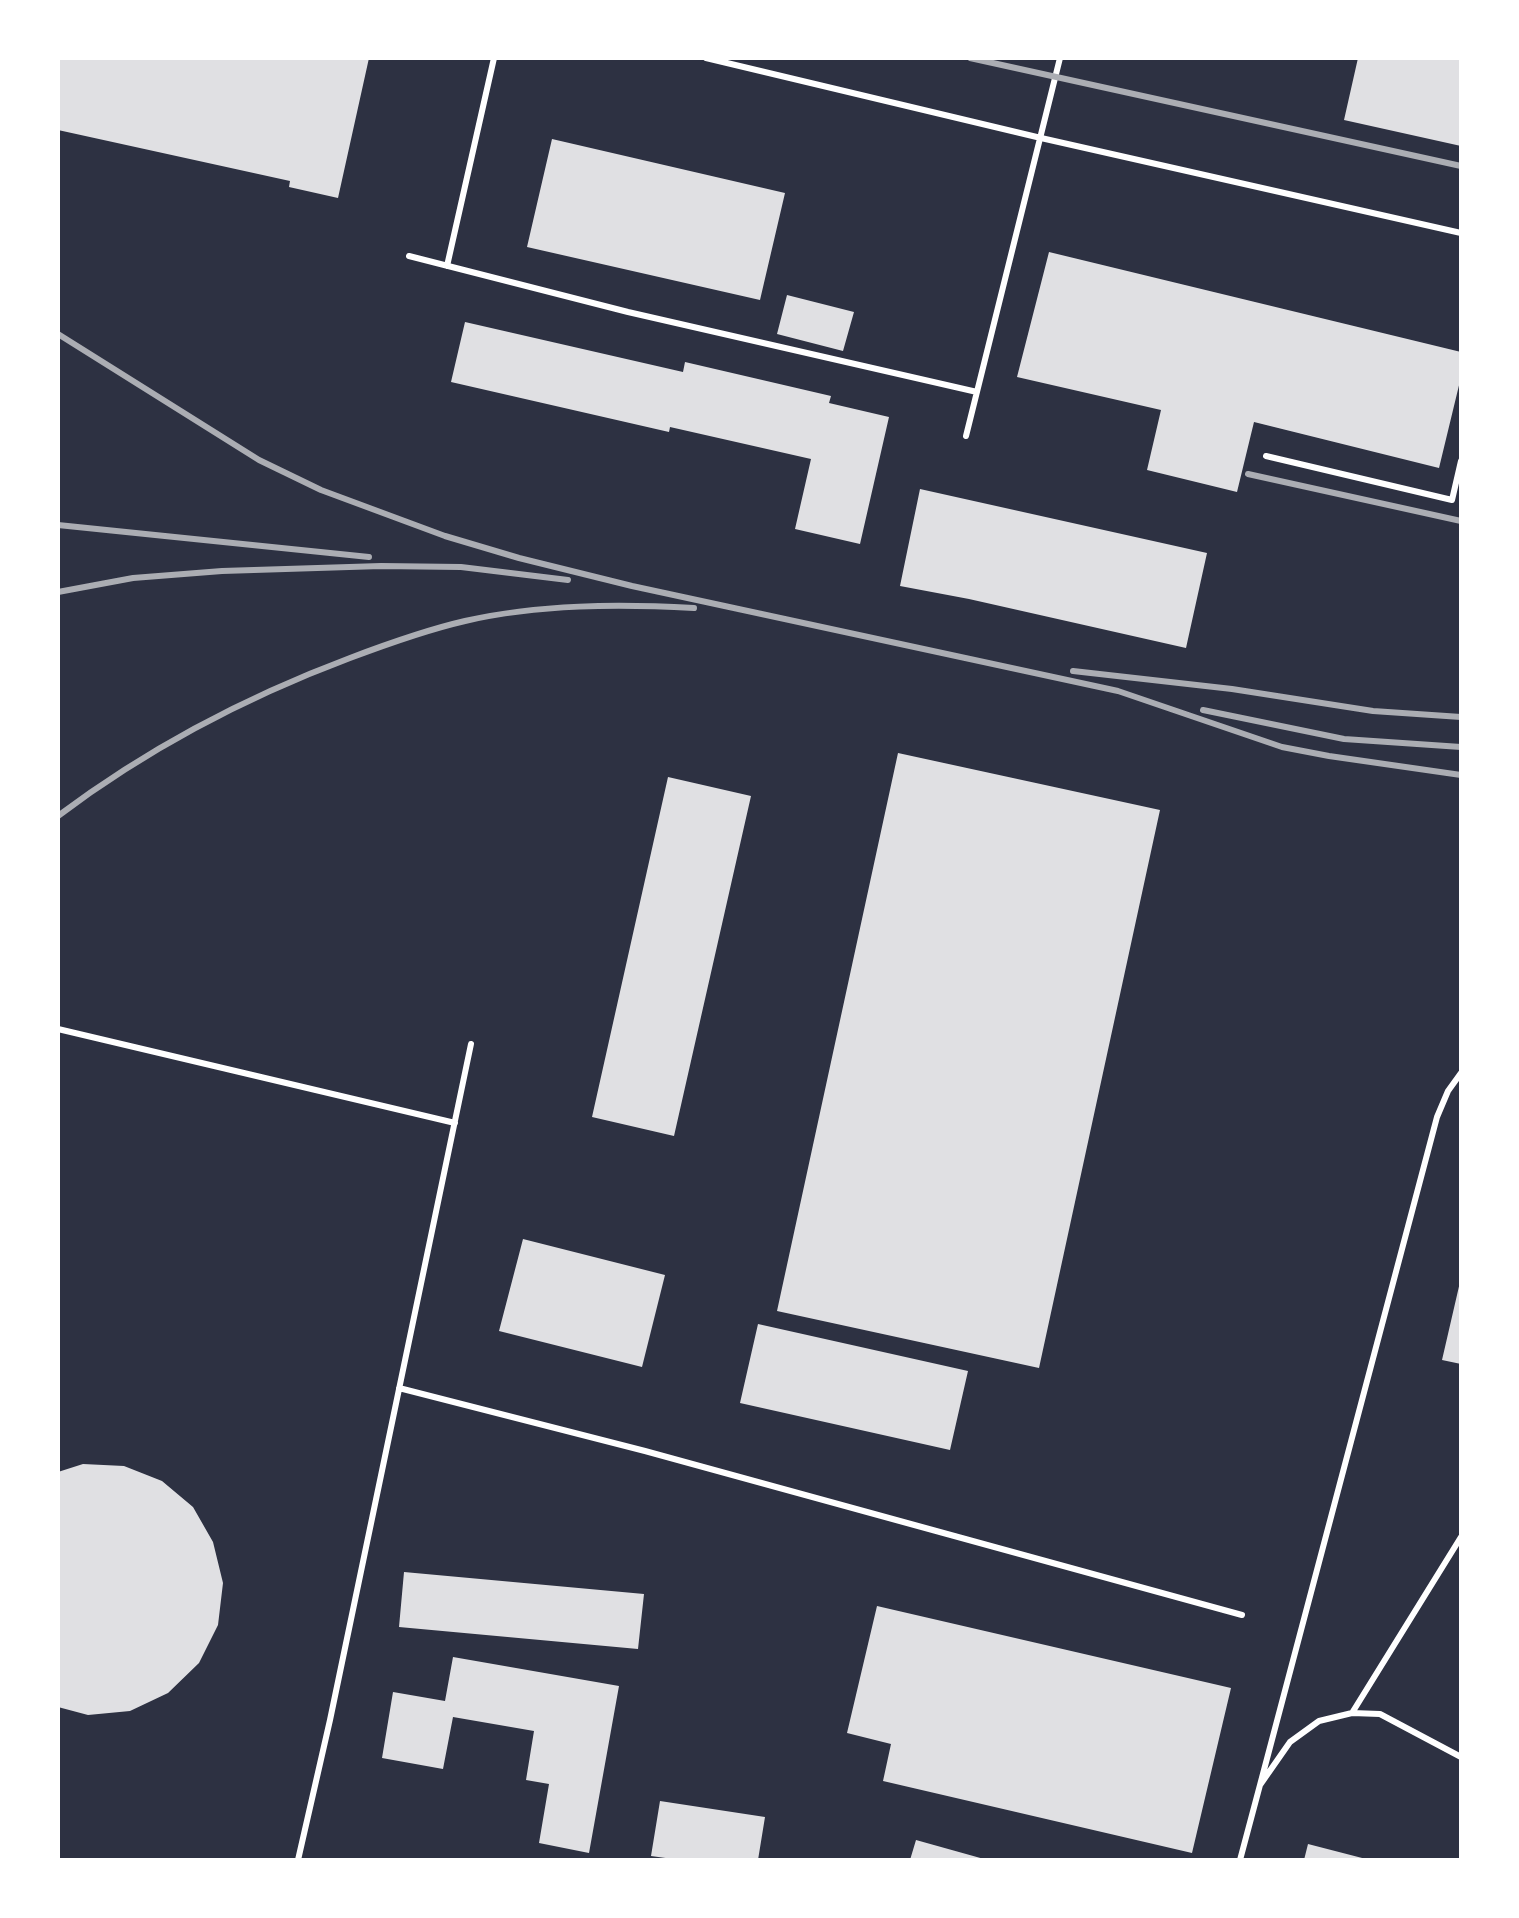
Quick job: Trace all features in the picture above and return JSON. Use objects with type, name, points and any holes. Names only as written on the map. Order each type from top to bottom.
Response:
[{"type":"lane","points":[[447,266],[494,58]]},
{"type":"lane","points":[[706,58],[1461,233]]},
{"type":"lane","points":[[966,436],[1060,58]]},
{"type":"lane","points":[[409,256],[628,312],[977,392]]},
{"type":"lane","points":[[1266,456],[1452,500],[1461,461]]},
{"type":"lane","points":[[58,1029],[455,1123]]},
{"type":"lane","points":[[298,1860],[471,1044]]},
{"type":"lane","points":[[1240,1860],[1437,1117],[1448,1091],[1461,1073]]},
{"type":"lane","points":[[399,1388],[645,1451],[1242,1615]]},
{"type":"lane","points":[[1352,1713],[1461,1537]]},
{"type":"lane","points":[[1260,1785],[1290,1742],[1319,1721],[1352,1713],[1380,1714],[1461,1757]]},
{"type":"building","points":[[59,58],[369,58],[338,198],[289,187],[290,181],[58,130]]},
{"type":"building","points":[[1358,58],[1461,58],[1461,146],[1344,120]]},
{"type":"building","points":[[552,139],[785,193],[760,300],[527,247]]},
{"type":"building","points":[[1049,252],[1461,352],[1461,377],[1439,468],[1254,422],[1237,492],[1147,470],[1161,410],[1017,377]]},
{"type":"building","points":[[787,295],[854,312],[843,351],[777,334]]},
{"type":"building","points":[[465,322],[683,372],[685,362],[831,396],[829,403],[889,417],[860,544],[795,529],[811,459],[670,427],[669,432],[451,382]]},
{"type":"building","points":[[920,489],[1207,553],[1186,648],[900,586]]},
{"type":"building","points":[[898,753],[1160,810],[1039,1368],[777,1311]]},
{"type":"building","points":[[668,777],[751,796],[674,1136],[592,1117]]},
{"type":"building","points":[[523,1239],[665,1275],[642,1367],[499,1331]]},
{"type":"building","points":[[1461,1282],[1461,1364],[1442,1360]]},
{"type":"building","points":[[758,1324],[968,1371],[950,1450],[740,1403]]},
{"type":"building","points":[[83,1464],[124,1466],[162,1481],[193,1507],[213,1542],[223,1583],[218,1625],[199,1663],[168,1693],[130,1711],[88,1715],[58,1707],[58,1472]]},
{"type":"building","points":[[404,1572],[644,1594],[638,1649],[399,1627]]},
{"type":"building","points":[[877,1606],[1231,1688],[1192,1853],[883,1781],[891,1744],[847,1733]]},
{"type":"building","points":[[453,1657],[619,1686],[589,1853],[539,1843],[549,1784],[526,1780],[534,1731],[453,1717],[443,1769],[382,1758],[393,1692],[445,1701]]},
{"type":"building","points":[[660,1801],[765,1817],[758,1860],[680,1860],[651,1856]]},
{"type":"building","points":[[916,1840],[984,1859],[910,1860]]},
{"type":"building","points":[[1308,1844],[1366,1859],[1366,1860],[1304,1860]]},
{"type":"railway","points":[[970,58],[1461,166]]},
{"type":"railway","points":[[58,334],[259,460],[321,490],[445,536],[632,586],[1118,691],[1282,747],[1461,775]]},
{"type":"railway","points":[[1248,474],[1461,521]]},
{"type":"railway","points":[[58,525],[369,557]]},
{"type":"railway","points":[[58,592],[133,578],[222,571],[381,566],[461,567],[568,580]]},
{"type":"railway","points":[[58,816],[162,747],[235,707],[311,673],[407,638],[465,621],[521,611],[608,606],[694,608]]},
{"type":"railway","points":[[1073,671],[1232,689],[1373,711],[1461,717]]},
{"type":"railway","points":[[1203,710],[1344,739],[1461,747]]}]
